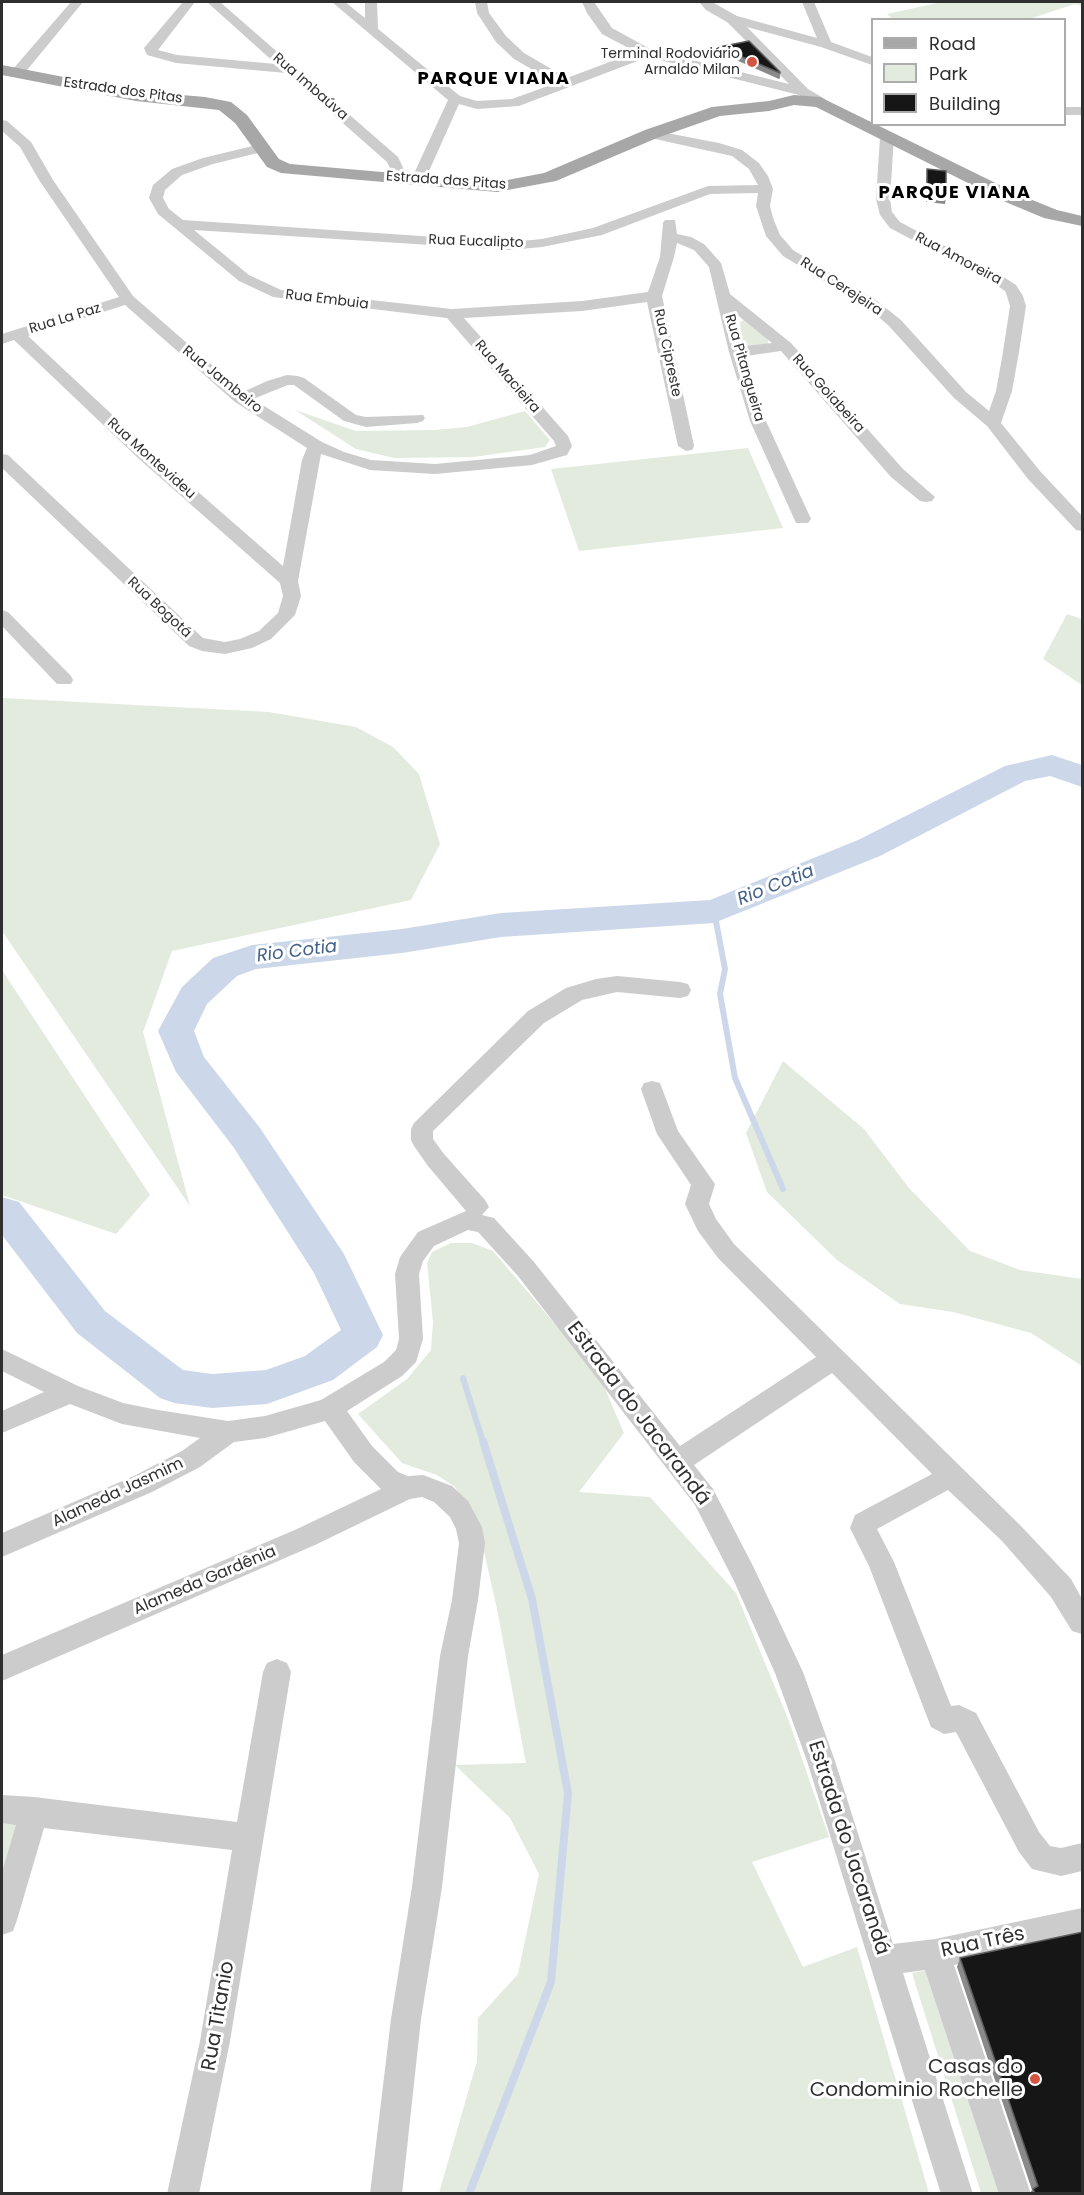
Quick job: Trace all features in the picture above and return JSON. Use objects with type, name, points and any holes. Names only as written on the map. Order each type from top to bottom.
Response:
[{"type":"main road","name":"Estrada dos Pitas","points":[[10,71],[136,96],[225,106],[241,119],[261,148]]},
{"type":"main road","points":[[799,96],[820,106]]},
{"type":"main road","name":"Estrada das Pitas","points":[[769,106],[799,96]]},
{"type":"main road","name":"Estrada das Pitas","points":[[261,148],[273,163],[287,170],[497,187],[550,177],[651,134],[718,111],[769,106],[820,106],[844,115],[1014,199],[1051,214],[1083,221]]},
{"type":"street","points":[[10,71],[77,2]]},
{"type":"street","points":[[189,2],[157,40],[152,52],[176,59],[289,69]]},
{"type":"street","name":"Rua Imbaúva","points":[[213,2],[289,69],[404,158],[410,179]]},
{"type":"street","points":[[338,2],[455,99],[477,105],[514,103],[647,53]]},
{"type":"street","points":[[371,2],[372,29]]},
{"type":"street","points":[[481,2],[483,13],[501,39],[519,56],[566,83]]},
{"type":"street","points":[[588,2],[593,13],[607,31],[647,53],[776,85],[799,96]]},
{"type":"street","points":[[705,2],[732,19],[826,44],[871,60]]},
{"type":"street","points":[[808,2],[826,44]]},
{"type":"street","points":[[732,19],[799,96]]},
{"type":"street","points":[[783,34],[808,28],[814,20]]},
{"type":"street","points":[[410,179],[430,155],[455,99]]},
{"type":"street","points":[[1066,111],[1083,111]]},
{"type":"street","name":"Rua Jambeiro","points":[[2,124],[26,145],[46,180],[128,299],[241,399],[316,446],[338,456],[370,465],[435,469],[501,464],[548,457],[561,451],[564,446],[562,440]]},
{"type":"street","points":[[651,134],[692,140],[737,153],[754,166],[763,179],[766,189]]},
{"type":"street","name":"Rua Amoreira","points":[[887,137],[883,199],[885,212],[895,225],[997,279],[1011,288],[1015,296],[1018,306],[1004,391],[993,423]]},
{"type":"street","name":"Rua Embuia","points":[[261,148],[191,166],[167,178],[158,188],[156,198],[163,211],[177,224],[244,278],[278,294],[452,314],[582,306],[654,296]]},
{"type":"street","points":[[404,158],[430,155]]},
{"type":"street","name":"Rua Eucalipto","points":[[177,224],[510,246],[568,239],[616,226],[708,190],[766,189]]},
{"type":"street","name":"Rua Cerejeira","points":[[766,189],[763,206],[766,218],[773,236],[788,253],[872,304],[895,324],[960,394],[993,423],[1034,475],[1074,508],[1083,526]]},
{"type":"street","name":"Rua Cipreste","points":[[680,201],[667,257],[654,296],[686,446]]},
{"type":"street","points":[[656,211],[664,216],[671,232]]},
{"type":"street","name":"Rua Pitangueira","points":[[671,232],[709,256],[716,266],[737,352],[758,421],[802,519]]},
{"type":"street","name":"Rua Goiabeira","points":[[724,297],[784,346],[897,473],[926,497]]},
{"type":"street","name":"Rua La Paz","points":[[9,336],[128,299]]},
{"type":"street","name":"Rua Macieira","points":[[452,314],[562,440]]},
{"type":"street","name":"Rua Montevideu","points":[[9,336],[289,581]]},
{"type":"street","points":[[737,352],[784,346]]},
{"type":"street","points":[[241,399],[273,384],[287,380],[298,381],[350,418],[366,422],[417,418]]},
{"type":"street","name":"Rua Bogotá","points":[[2,459],[196,642],[209,647],[225,648],[245,644],[265,635],[286,615],[292,596],[289,581],[310,460],[316,446]]},
{"type":"street","points":[[2,616],[64,680]]},
{"type":"street","points":[[477,1207],[436,1160],[422,1140],[422,1129],[434,1115],[536,1017],[574,994],[596,987],[617,984],[680,990]]},
{"type":"street","points":[[652,1089],[668,1134],[703,1184],[697,1204],[706,1224],[726,1251],[1025,1549],[1061,1588],[1083,1622]]},
{"type":"street","name":"Estrada do Jacarandá","points":[[330,1408],[393,1369],[407,1355],[411,1339],[407,1274],[412,1257],[426,1239],[466,1220],[486,1225],[526,1269],[704,1497],[744,1574],[789,1672],[821,1761],[957,2193]]},
{"type":"street","points":[[2,1359],[69,1393],[122,1413],[194,1428],[228,1432],[287,1422],[330,1408],[363,1454],[389,1480],[406,1488],[423,1486],[443,1494],[459,1509],[469,1527],[472,1543],[465,1600],[454,1656],[427,1887],[406,2019],[386,2193]]},
{"type":"street","points":[[677,1462],[834,1359]]},
{"type":"street","points":[[2,1422],[69,1393]]},
{"type":"street","name":"Alameda Jasmim","points":[[2,1545],[143,1484],[191,1459],[228,1432]]},
{"type":"street","points":[[951,1476],[864,1523],[863,1528],[880,1562],[941,1718],[944,1721],[959,1718],[966,1722],[1029,1842],[1042,1859],[1061,1862],[1083,1857]]},
{"type":"street","name":"Alameda Gardênia","points":[[2,1668],[306,1537],[374,1506],[406,1488]]},
{"type":"street","name":"Rua Titanio","points":[[183,2193],[215,2041],[277,1672]]},
{"type":"street","points":[[2,1809],[250,1838]]},
{"type":"street","points":[[2,1920],[34,1811]]},
{"type":"street","name":"Rua Três","points":[[883,1960],[935,1954],[1083,1923]]},
{"type":"street","points":[[935,1954],[1015,2193]]},
{"type":"green space","points":[[942,2],[1082,2],[1082,6],[1075,4],[1032,18],[892,18],[887,14]]},
{"type":"green space","points":[[744,320],[768,340],[768,344],[742,346],[740,322]]},
{"type":"green space","points":[[295,410],[356,431],[434,430],[467,427],[525,411],[550,440],[545,447],[473,457],[394,458],[356,449]]},
{"type":"green space","points":[[748,448],[783,528],[579,551],[551,469]]},
{"type":"green space","points":[[1067,614],[1082,619],[1082,685],[1043,659]]},
{"type":"green space","points":[[2,698],[269,712],[356,727],[393,747],[419,774],[440,844],[411,900],[172,951],[143,1032],[190,1206],[2,931]]},
{"type":"green space","points":[[2,970],[150,1195],[116,1234],[2,1195]]},
{"type":"green space","points":[[783,1061],[864,1129],[909,1188],[970,1251],[1020,1270],[1082,1279],[1082,1366],[1031,1333],[953,1312],[900,1304],[837,1260],[767,1192],[746,1133]]},
{"type":"green space","points":[[451,1243],[472,1243],[493,1251],[600,1377],[624,1433],[579,1492],[650,1497],[736,1593],[789,1721],[829,1837],[752,1862],[803,1967],[857,1947],[929,2193],[439,2193],[477,2061],[478,2018],[518,1974],[539,1874],[510,1818],[455,1765],[526,1763],[497,1609],[477,1521],[455,1487],[437,1475],[402,1463],[358,1414],[407,1379],[431,1350],[433,1322],[427,1263],[432,1252]]},
{"type":"green space","points":[[21,1821],[2,1886],[2,1822]]},
{"type":"green space","points":[[932,1969],[1006,2193],[981,2193],[912,1973]]},
{"type":"building","points":[[749,41],[780,72],[780,73],[719,47]]},
{"type":"building","points":[[927,169],[946,171],[946,198],[927,196]]},
{"type":"building","name":"Casas do Condominio Rochelle","points":[[1083,1932],[1083,2193],[1035,2193],[1033,2189],[1038,2186],[960,1958]]},
{"type":"waterway","name":"Rio Cotia","points":[[2,1212],[6,1213],[91,1322],[174,1386],[212,1391],[267,1387],[319,1368],[363,1335],[330,1265],[247,1138],[189,1063],[176,1031],[194,996],[225,967],[252,957],[402,941],[501,925],[714,911],[869,848],[1016,773],[1052,765],[1082,777]]},
{"type":"waterway","points":[[714,911],[725,969],[720,994],[735,1078],[783,1189]]},
{"type":"waterway","points":[[463,1378],[483,1442]]},
{"type":"waterway","points":[[469,2194],[551,1982],[568,1793],[532,1599],[483,1441]]},
{"type":"place","name":"Terminal Rodoviário Arnaldo Milan","points":[[752,62]]},
{"type":"place","name":"Casas do Condominio Rochelle","points":[[1035,2079]]},
{"type":"district","name":"PARQUE VIANA","points":[[494,79]]},
{"type":"district","name":"PARQUE VIANA","points":[[955,193]]}]
